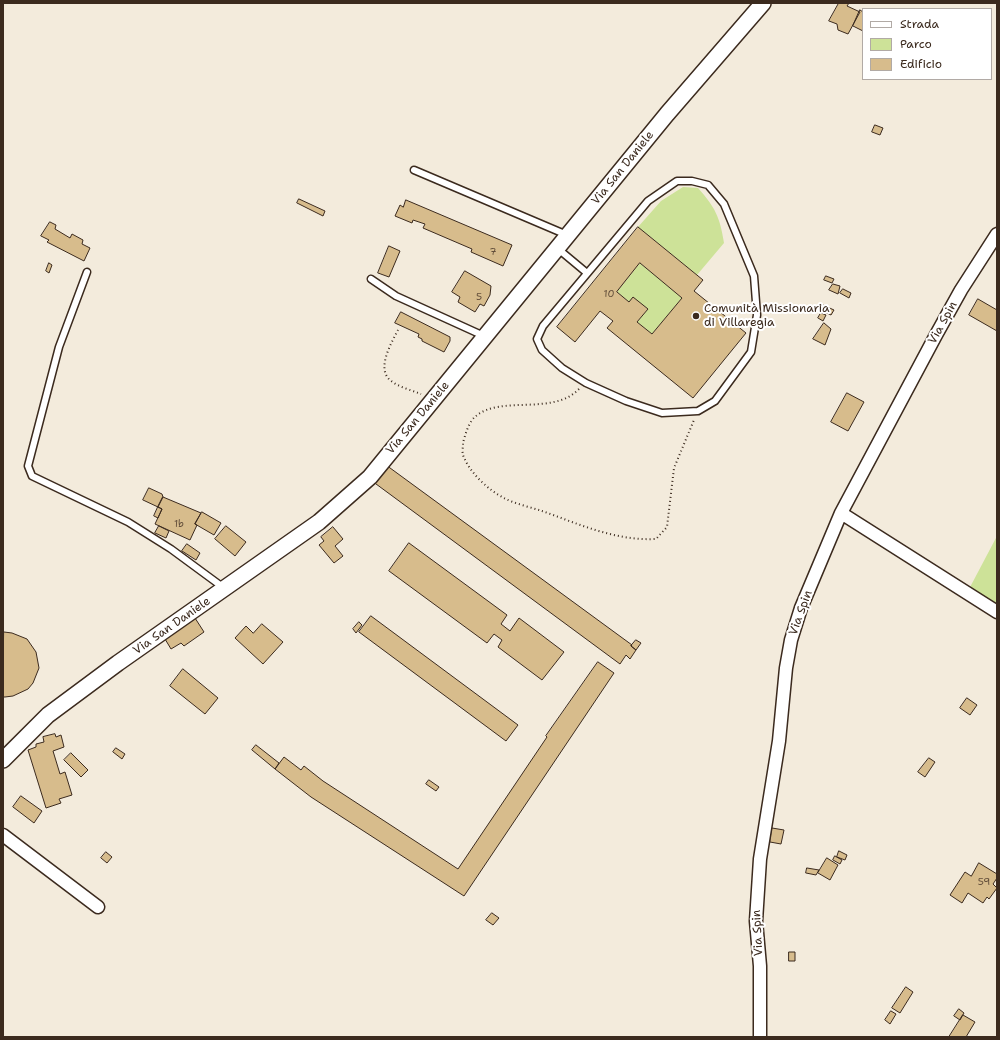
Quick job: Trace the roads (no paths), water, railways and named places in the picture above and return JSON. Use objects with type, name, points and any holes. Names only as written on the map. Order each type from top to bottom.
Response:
[{"type":"street","name":"Via San Daniele","points":[[3,760],[48,715],[118,663],[313,527],[370,477],[667,114],[763,3]]},
{"type":"street","name":"Via Spin","points":[[760,1037],[760,966],[756,921],[757,889],[760,859],[779,741],[786,668],[791,640],[800,608],[840,513],[961,290],[997,234]]},
{"type":"street","points":[[840,513],[997,612]]},
{"type":"street","points":[[3,835],[98,907]]},
{"type":"lane","points":[[414,170],[568,235]]},
{"type":"lane","points":[[676,181],[692,181],[708,186],[720,200],[736,230],[754,276],[757,315],[751,352],[715,400],[698,411],[662,413],[626,401],[586,383],[562,368],[542,350],[537,339],[543,326],[587,272],[648,201],[676,181]]},
{"type":"lane","points":[[557,248],[587,272]]},
{"type":"lane","points":[[87,272],[59,347],[28,466],[32,476],[128,522],[171,549],[226,589]]},
{"type":"lane","points":[[371,279],[396,296],[486,336]]},
{"type":"place","name":"Comunità Missionaria di Villaregia","points":[[696,316]]}]
